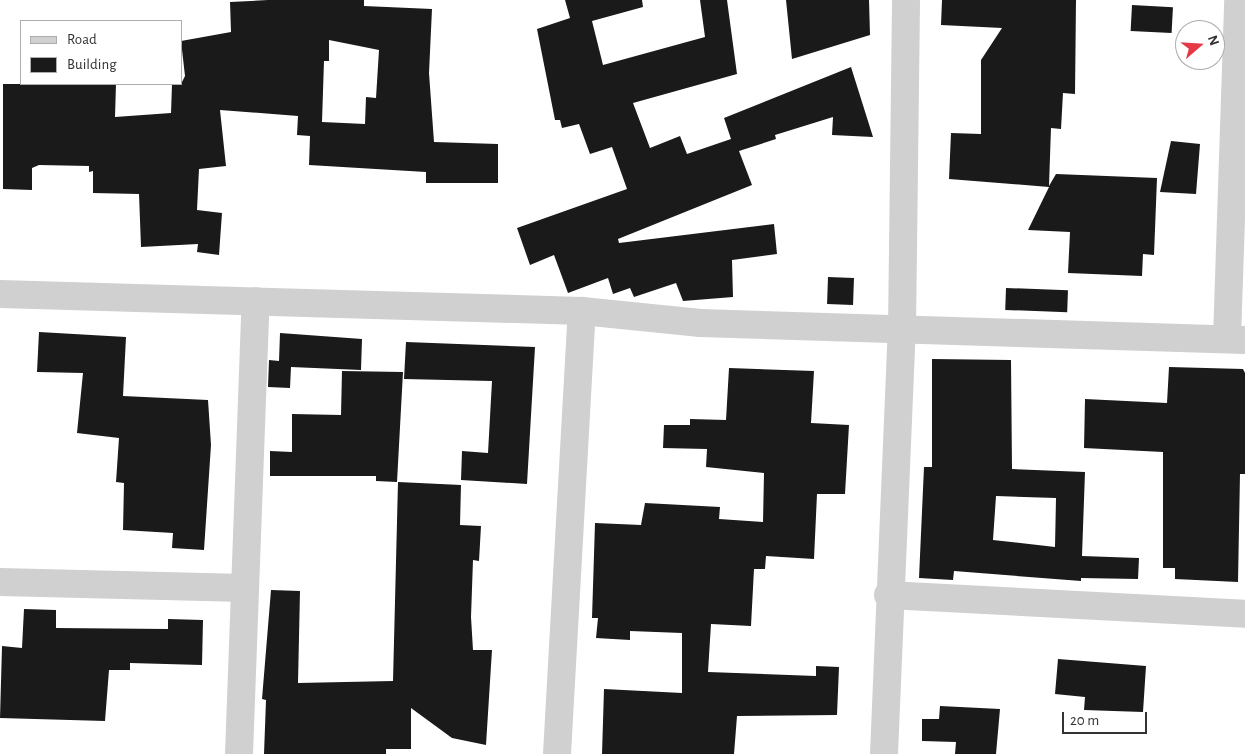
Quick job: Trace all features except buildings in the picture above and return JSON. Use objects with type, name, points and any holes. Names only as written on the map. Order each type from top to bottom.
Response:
[{"type":"street","points":[[884,754],[888,595],[902,330],[906,0]]},
{"type":"street","points":[[0,294],[582,311],[700,323],[1236,340],[1238,0]]},
{"type":"street","points":[[239,754],[256,301]]},
{"type":"street","points":[[557,754],[582,311]]},
{"type":"street","points":[[0,582],[245,588]]},
{"type":"street","points":[[888,595],[1245,614]]}]
